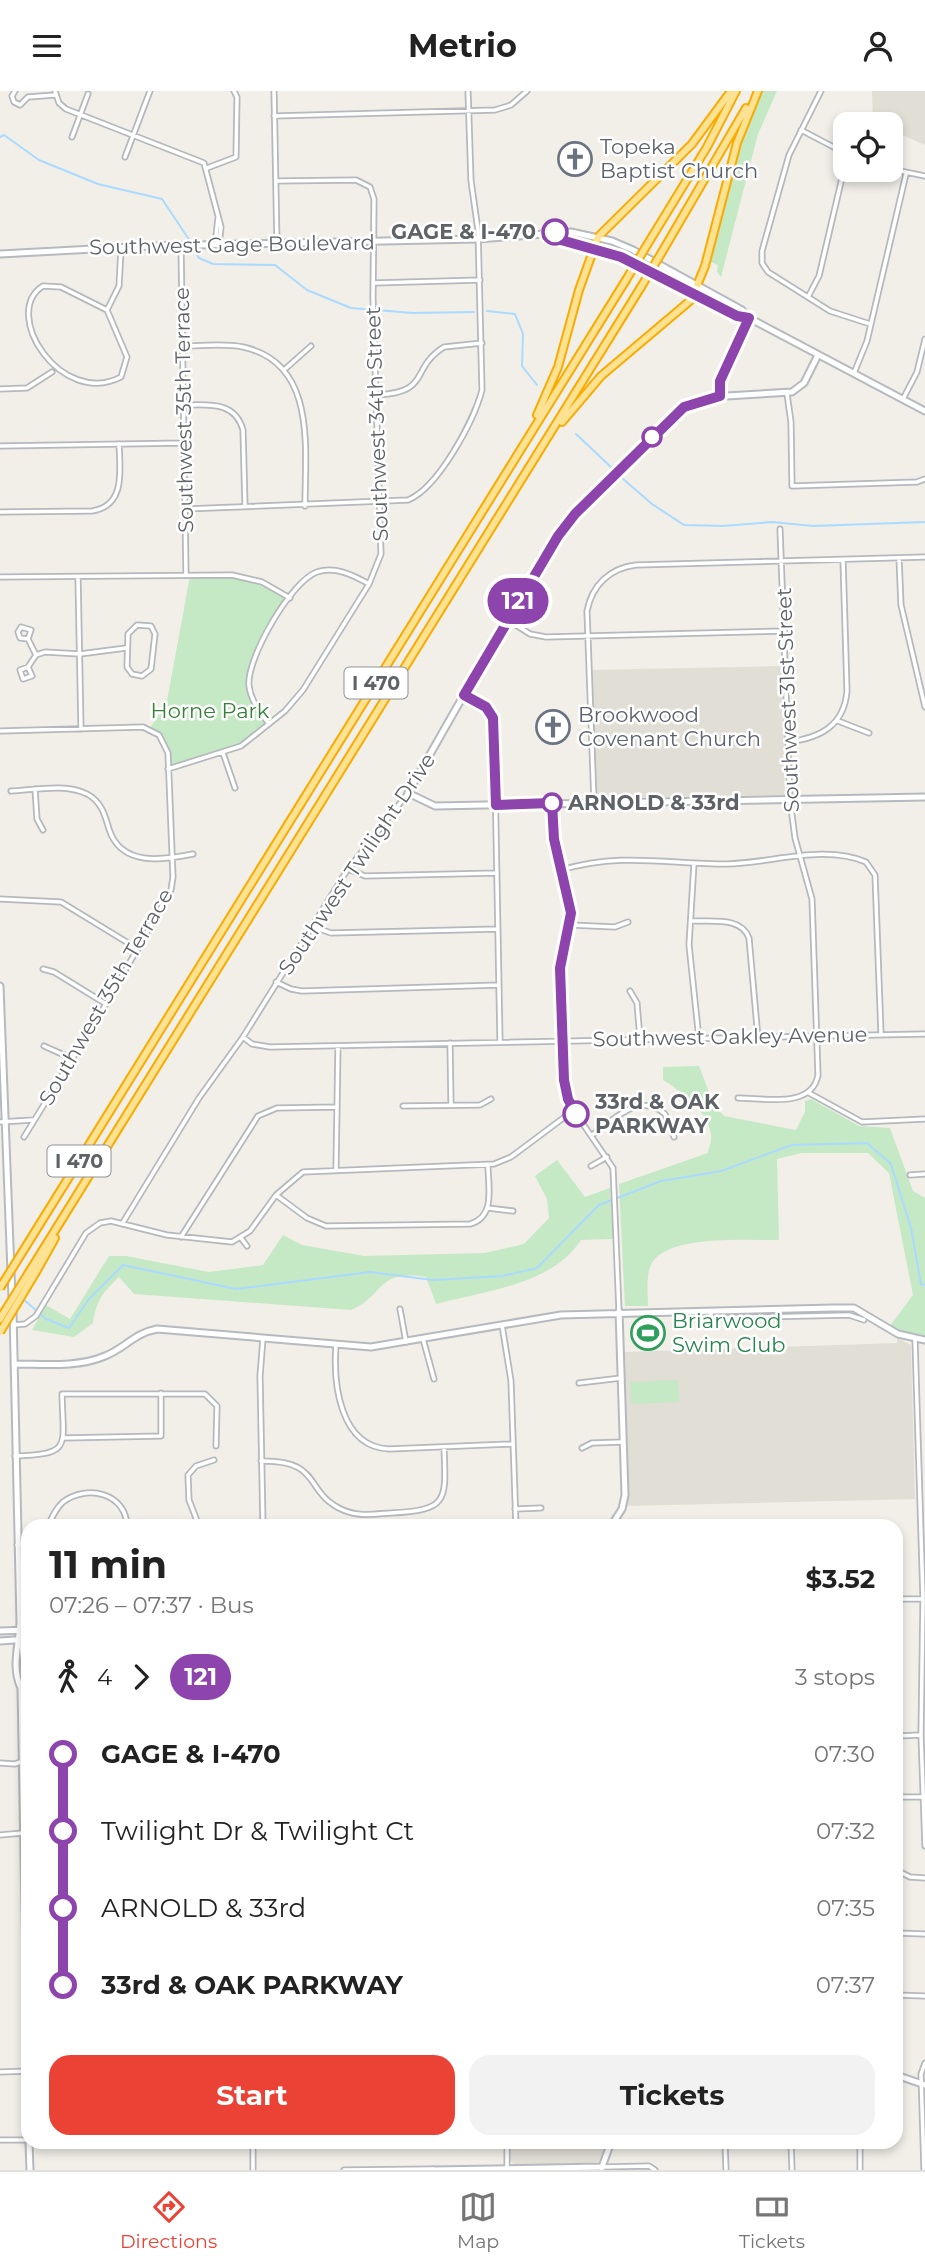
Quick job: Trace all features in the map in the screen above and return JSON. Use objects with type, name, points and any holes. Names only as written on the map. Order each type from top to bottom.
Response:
[{"type":"highway","points":[[525,442],[558,367],[592,247],[598,237],[692,144],[734,91]]},
{"type":"highway","name":"I 470","points":[[0,1288],[648,245],[707,147],[734,91]]},
{"type":"highway","points":[[539,451],[601,376],[694,295],[737,143],[757,91]]},
{"type":"highway","name":"I 470","points":[[0,1319],[34,1271],[64,1216],[641,287],[757,91]]},
{"type":"highway","points":[[0,1332],[34,1271]]},
{"type":"street","points":[[16,91],[12,96],[14,102],[20,104],[28,97],[55,93],[63,108],[199,160],[207,168],[218,216],[215,227],[219,245]]},
{"type":"street","points":[[25,91],[28,97]]},
{"type":"street","points":[[125,157],[150,91]]},
{"type":"street","points":[[207,168],[232,161],[238,153],[237,97],[234,91]]},
{"type":"street","points":[[274,91],[277,244]]},
{"type":"street","points":[[186,509],[408,500],[429,488],[477,411],[482,389],[480,280],[471,180],[468,91]]},
{"type":"street","points":[[274,116],[506,107],[527,91]]},
{"type":"street","points":[[821,91],[789,155],[762,259],[768,272],[808,297],[840,316],[870,324]]},
{"type":"street","points":[[72,137],[88,95]]},
{"type":"street","points":[[801,130],[833,147]]},
{"type":"street","points":[[903,173],[925,176]]},
{"type":"street","points":[[854,373],[866,347],[906,174]]},
{"type":"street","name":"Southwest 34th Street","points":[[169,769],[223,753],[246,743],[270,724],[303,690],[369,584],[381,554],[373,314],[376,242],[374,200],[370,187],[356,180],[276,181]]},
{"type":"street","points":[[808,297],[819,276],[841,182]]},
{"type":"street","name":"Southwest Gage Boulevard","points":[[0,254],[183,245],[478,240],[547,236],[564,232],[598,237],[633,250],[742,310],[749,318]]},
{"type":"street","name":"Southwest Gage Boulevard","points":[[547,236],[556,241],[592,247],[621,257],[737,316],[749,318],[925,411]]},
{"type":"street","name":"Southwest 35th Terrace","points":[[183,245],[186,576]]},
{"type":"street","points":[[107,310],[119,286],[121,247]]},
{"type":"street","points":[[374,283],[480,280]]},
{"type":"street","points":[[27,293],[43,286],[61,287],[107,310],[127,356],[121,377],[106,385],[95,385],[52,372],[37,354]]},
{"type":"street","points":[[720,396],[720,381],[749,318]]},
{"type":"street","points":[[903,400],[917,372],[925,339]]},
{"type":"street","points":[[375,395],[398,394],[410,389],[444,347],[482,343]]},
{"type":"street","points":[[184,346],[240,346],[258,352],[284,370],[296,390],[303,413],[305,506]]},
{"type":"street","points":[[284,370],[311,346]]},
{"type":"street","points":[[818,355],[804,383],[787,394],[791,422],[792,486],[916,482],[925,479]]},
{"type":"street","points":[[0,389],[27,388],[52,372]]},
{"type":"street","name":"Southwest Twilight Drive","points":[[122,1224],[199,1098],[243,1037],[348,869],[408,793],[432,757],[507,619],[575,514],[684,407],[720,396],[787,394]]},
{"type":"street","points":[[184,405],[221,405],[236,415],[243,430],[245,507]]},
{"type":"street","points":[[0,446],[185,443]]},
{"type":"street","points":[[0,512],[92,511],[107,506],[115,498],[120,486],[119,444]]},
{"type":"street","name":"Southwest 31st Street","points":[[780,529],[790,800],[794,831],[813,899],[818,1075],[809,1093]]},
{"type":"street","points":[[594,802],[588,606],[597,585],[616,570],[636,565],[925,557]]},
{"type":"street","points":[[899,558],[901,605],[925,706]]},
{"type":"street","points":[[789,742],[819,736],[838,721],[848,691],[843,560]]},
{"type":"street","points":[[270,724],[252,698],[249,670],[253,658],[300,583],[320,571],[342,572],[369,584]]},
{"type":"street","points":[[0,577],[251,578],[290,598]]},
{"type":"street","points":[[0,731],[81,729],[78,578]]},
{"type":"street","points":[[507,619],[536,635],[785,631]]},
{"type":"street","points":[[147,625],[153,628],[155,639],[149,673],[136,675],[129,672],[126,648],[131,628],[147,625]]},
{"type":"street","points":[[28,639],[36,655]]},
{"type":"street","points":[[28,667],[36,655],[45,652],[80,654],[126,648]]},
{"type":"street","points":[[464,695],[486,707],[493,718],[499,1042]]},
{"type":"street","points":[[838,721],[869,733]]},
{"type":"street","name":"Southwest 35th Terrace","points":[[24,1137],[106,1005],[171,890],[169,769],[167,750],[162,740],[143,727],[81,729]]},
{"type":"street","points":[[223,753],[235,788]]},
{"type":"street","points":[[36,789],[37,819],[43,830]]},
{"type":"street","points":[[11,791],[66,789],[86,793],[101,806],[113,838],[123,849],[143,859],[193,854]]},
{"type":"street","points":[[408,793],[435,806],[925,797]]},
{"type":"street","points":[[552,803],[554,839],[569,897],[570,925],[560,968],[564,1087],[574,1110],[608,1157],[614,1185],[625,1495],[615,1519]]},
{"type":"street","points":[[561,870],[618,859],[753,863],[802,856],[848,857],[866,862],[873,869],[881,1034]]},
{"type":"street","points":[[694,862],[690,969],[697,1006],[699,1038]]},
{"type":"street","points":[[348,869],[365,876],[497,873]]},
{"type":"street","points":[[0,899],[61,902],[139,949]]},
{"type":"street","points":[[690,921],[734,923],[746,930],[758,1038]]},
{"type":"street","points":[[570,925],[615,927],[628,922]]},
{"type":"street","points":[[311,926],[331,933],[498,929]]},
{"type":"street","points":[[43,969],[106,1005]]},
{"type":"street","points":[[276,982],[302,991],[499,985]]},
{"type":"street","points":[[0,986],[2,1122],[13,1325],[21,1633]]},
{"type":"street","points":[[629,991],[637,1003],[640,1039]]},
{"type":"street","name":"Southwest Oakley Avenue","points":[[243,1037],[265,1047],[925,1034]]},
{"type":"street","points":[[450,1043],[451,1105]]},
{"type":"street","points":[[44,1046],[72,1059]]},
{"type":"street","points":[[336,1169],[338,1046]]},
{"type":"street","points":[[738,1098],[798,1098],[809,1093],[862,1122],[925,1119]]},
{"type":"street","points":[[403,1106],[484,1104],[491,1099]]},
{"type":"street","points":[[592,1135],[631,1107],[645,1105],[665,1114],[674,1137]]},
{"type":"street","points":[[181,1237],[258,1116],[277,1108],[337,1107]]},
{"type":"street","points":[[13,1325],[25,1324],[36,1315],[88,1230],[104,1221],[214,1242],[241,1238],[276,1195],[303,1172],[488,1165],[511,1157],[574,1110]]},
{"type":"street","points":[[2,1122],[33,1120]]},
{"type":"street","points":[[591,1166],[608,1157]]},
{"type":"street","points":[[276,1195],[313,1221],[333,1227],[470,1224],[482,1219],[488,1208],[488,1165]]},
{"type":"street","points":[[910,1175],[925,1174]]},
{"type":"street","points":[[488,1208],[513,1211]]},
{"type":"street","points":[[241,1238],[247,1246]]},
{"type":"street","points":[[829,1308],[829,1315]]},
{"type":"street","points":[[14,1364],[92,1361],[109,1355],[133,1337],[158,1329],[371,1347],[561,1315],[619,1311],[854,1308],[898,1334],[925,1340]]},
{"type":"street","points":[[400,1309],[405,1342]]},
{"type":"street","points":[[783,1309],[783,1316]]},
{"type":"street","points":[[711,1310],[711,1318],[849,1315],[864,1320]]},
{"type":"street","points":[[502,1325],[510,1367],[516,1519]]},
{"type":"street","points":[[263,1338],[263,1519]]},
{"type":"street","points":[[422,1339],[434,1380]]},
{"type":"street","points":[[915,1339],[924,1599],[921,1735],[925,1846]]},
{"type":"street","points":[[336,1345],[337,1381],[346,1420],[357,1437],[383,1449],[513,1444]]},
{"type":"street","points":[[579,1383],[621,1378]]},
{"type":"street","points":[[63,1438],[162,1436],[161,1392]]},
{"type":"street","points":[[15,1456],[50,1454],[57,1450],[63,1438],[62,1394],[202,1392],[217,1406],[216,1446]]},
{"type":"street","points":[[582,1448],[592,1443],[623,1442]]},
{"type":"street","points":[[261,1461],[281,1461],[298,1466],[330,1501],[352,1513],[420,1512],[434,1507],[443,1495],[444,1447]]},
{"type":"street","points":[[196,1519],[189,1500],[188,1475],[196,1466],[214,1460]]},
{"type":"street","points":[[918,1481],[925,1481]]},
{"type":"street","points":[[52,1519],[64,1501],[93,1492],[107,1495],[119,1503],[125,1519]]},
{"type":"street","points":[[515,1509],[541,1508]]},
{"type":"street","points":[[17,1545],[21,1544]]},
{"type":"street","points":[[903,1599],[924,1599]]},
{"type":"street","points":[[0,1631],[20,1630]]},
{"type":"street","points":[[0,1641],[21,1639]]},
{"type":"street","points":[[21,1650],[16,1679],[21,1689]]},
{"type":"street","points":[[903,1736],[921,1735]]},
{"type":"street","points":[[0,1763],[21,1760]]},
{"type":"street","points":[[903,1797],[922,1797]]},
{"type":"street","points":[[0,1835],[21,1833]]},
{"type":"street","points":[[903,1874],[925,1878]]},
{"type":"street","points":[[903,1933],[925,1934]]},
{"type":"street","points":[[903,1995],[925,1996]]},
{"type":"street","points":[[924,2170],[925,2063]]},
{"type":"street","points":[[0,2071],[21,2072]]},
{"type":"street","points":[[903,2077],[924,2084]]},
{"type":"street","points":[[0,2140],[21,2141]]},
{"type":"street","points":[[29,2149],[30,2170]]},
{"type":"street","points":[[253,2149],[253,2170]]},
{"type":"street","points":[[507,2149],[507,2168]]},
{"type":"street","points":[[602,2169],[609,2149]]},
{"type":"street","points":[[725,2149],[726,2170]]},
{"type":"street","points":[[791,2149],[792,2170]]},
{"type":"street","points":[[860,2149],[860,2170]]},
{"type":"street","points":[[344,2170],[655,2169]]},
{"type":"shaded area","points":[[872,91],[925,91],[925,145],[903,135],[903,112],[873,112]]},
{"type":"shaded area","points":[[783,666],[785,795],[597,798],[591,670]]},
{"type":"shaded area","points":[[897,1338],[911,1345],[915,1499],[626,1506],[624,1352],[897,1343]]},
{"type":"shaded area","points":[[510,2149],[604,2149],[598,2163],[516,2165],[510,2161]]},
{"type":"green space","points":[[762,91],[777,91],[758,134],[721,277],[717,272],[718,265],[711,262],[741,139]]},
{"type":"green space","name":"Horne Park","points":[[222,574],[251,578],[290,598],[259,644],[250,669],[252,696],[270,724],[246,743],[168,769],[164,746],[149,729],[166,706],[190,576]]},
{"type":"green space","points":[[699,1066],[713,1103],[724,1116],[796,1130],[805,1112],[805,1101],[811,1099],[859,1126],[890,1128],[913,1191],[925,1198],[925,1336],[912,1335],[890,1326],[913,1295],[889,1173],[868,1153],[801,1153],[777,1159],[779,1240],[708,1241],[671,1249],[658,1256],[650,1267],[648,1306],[625,1306],[619,1184],[708,1153],[711,1137],[705,1118],[686,1096],[663,1080],[663,1067]]},
{"type":"green space","points":[[557,1160],[585,1197],[610,1188],[613,1239],[581,1240],[553,1267],[516,1284],[436,1304],[426,1277],[398,1277],[390,1280],[351,1310],[134,1294],[119,1277],[101,1297],[93,1323],[74,1337],[32,1330],[46,1305],[70,1319],[109,1256],[126,1256],[209,1272],[263,1265],[283,1235],[302,1245],[364,1256],[485,1253],[524,1244],[549,1218],[547,1199],[535,1176]]},
{"type":"green space","name":"Briarwood Swim Club","points":[[663,1325],[663,1340],[633,1341],[632,1326]]},
{"type":"green space","points":[[678,1380],[679,1402],[631,1404],[630,1382]]},
{"type":"waterway","points":[[0,137],[4,135],[39,160],[98,184],[162,199],[192,244]]},
{"type":"waterway","points":[[194,249],[199,258],[213,264],[275,265],[307,290],[351,308],[413,313],[474,312]]},
{"type":"waterway","points":[[487,311],[515,314],[523,334],[522,366],[537,385]]},
{"type":"waterway","points":[[576,434],[611,467]]},
{"type":"waterway","points":[[622,478],[652,504],[684,525],[723,526],[772,522],[813,526],[925,522]]},
{"type":"waterway","points":[[22,1298],[46,1319],[69,1328],[89,1299],[123,1265],[236,1289],[370,1272],[433,1280],[503,1276],[537,1268],[599,1205],[661,1181],[721,1171],[792,1145],[867,1143],[891,1164],[911,1228],[921,1284],[925,1285]]},
{"type":"bus line","name":"121","points":[[555,232],[547,236],[556,241],[592,247],[621,257],[737,316],[749,318],[720,381],[720,396],[701,399],[684,407],[575,514],[558,536],[507,619],[464,695],[482,703],[492,714],[496,805],[552,803],[554,839],[571,913],[560,968],[564,1087],[576,1114]]},
{"type":"place","name":"Topeka Baptist Church","points":[[575,159]]},
{"type":"place","name":"GAGE & I-470","points":[[555,232]]},
{"type":"place","name":"Brookwood Covenant Church","points":[[553,727]]},
{"type":"place","name":"ARNOLD & 33rd","points":[[552,803]]},
{"type":"place","name":"33rd & OAK PARKWAY","points":[[576,1114]]},
{"type":"place","name":"Briarwood Swim Club","points":[[648,1333]]}]
